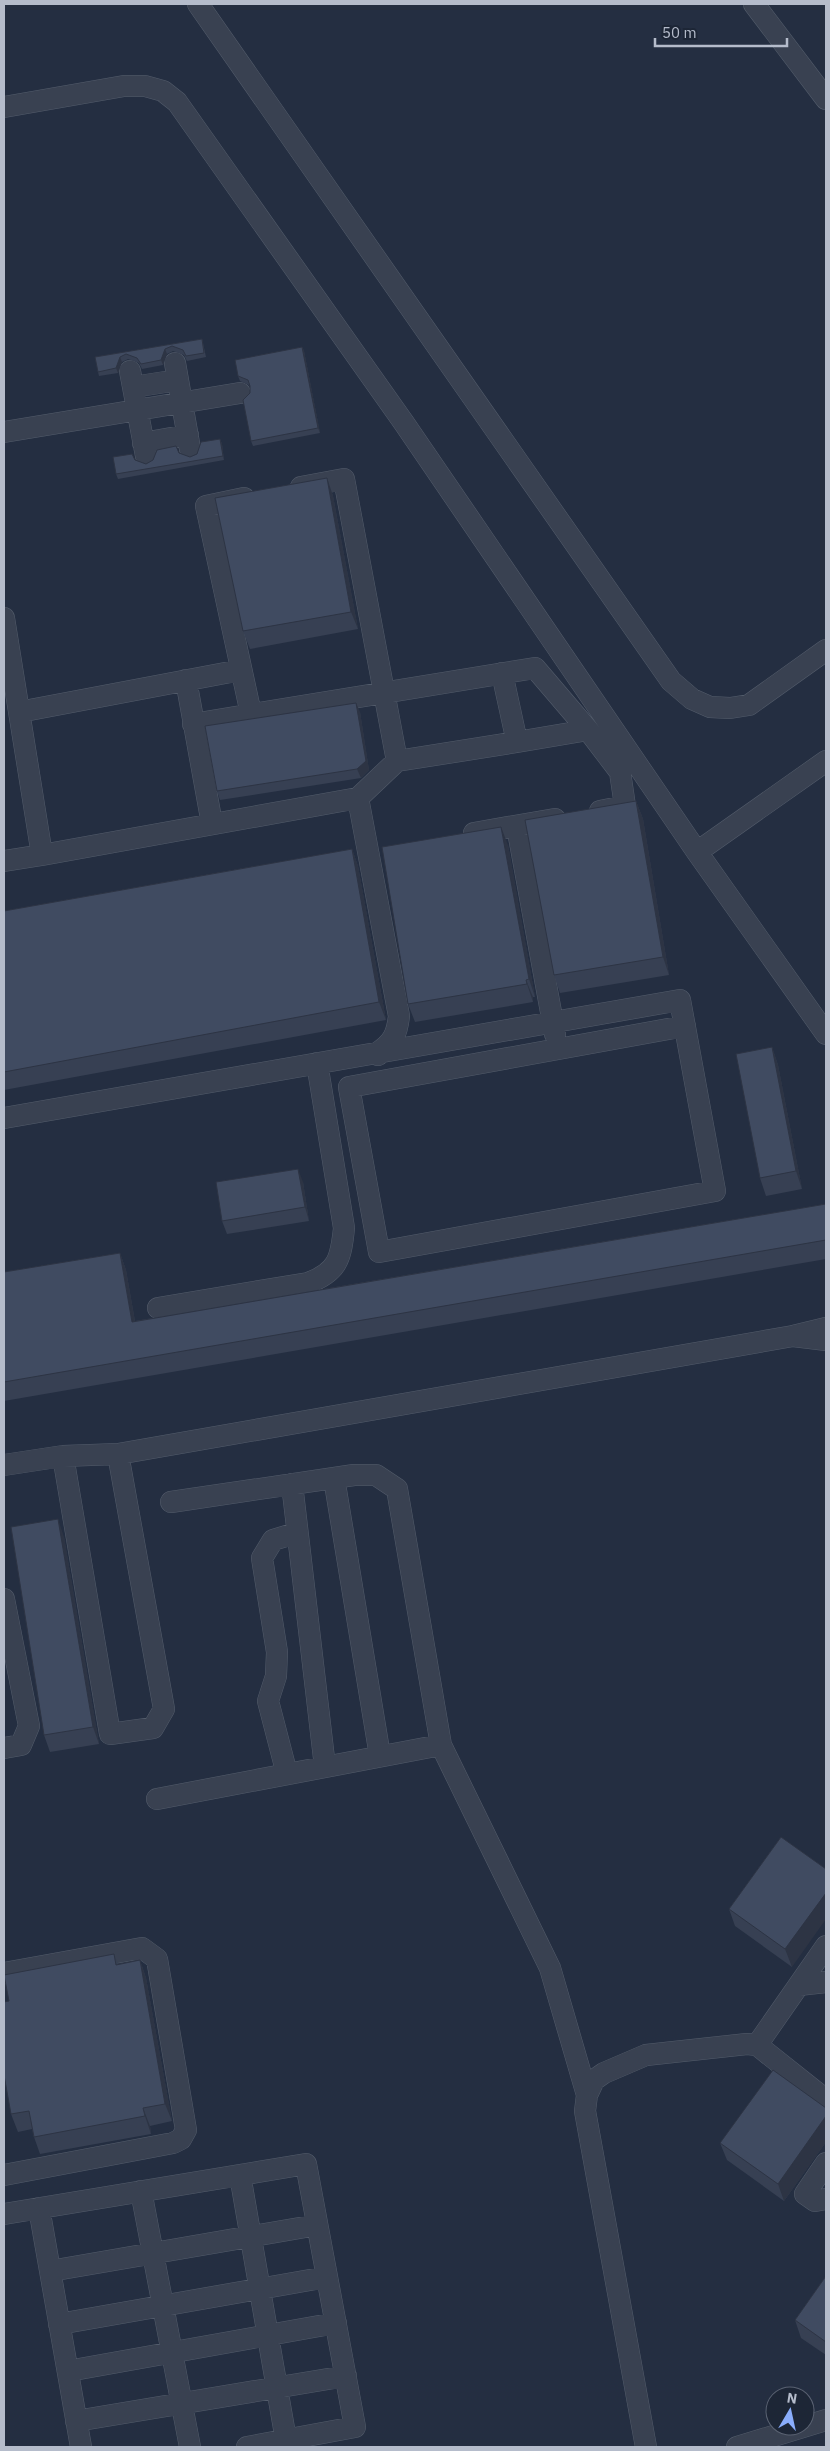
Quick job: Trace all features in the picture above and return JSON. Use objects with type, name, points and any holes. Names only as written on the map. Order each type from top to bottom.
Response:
[{"type":"lane","points":[[198,4],[671,681],[692,699],[710,706],[730,708],[749,705],[826,650]]},
{"type":"lane","points":[[754,4],[826,100]]},
{"type":"lane","points":[[4,107],[124,86],[145,86],[163,91],[177,102],[404,424],[697,852],[826,1034]]},
{"type":"lane","points":[[176,371],[182,403],[189,442],[144,449],[132,379],[176,371]]},
{"type":"lane","points":[[4,432],[240,393]]},
{"type":"lane","points":[[251,714],[206,506],[344,478],[397,761]]},
{"type":"lane","points":[[4,618],[42,855]]},
{"type":"lane","points":[[193,724],[535,668],[588,730],[620,772],[625,806],[452,837]]},
{"type":"lane","points":[[20,712],[241,670]]},
{"type":"lane","points":[[502,673],[516,742]]},
{"type":"lane","points":[[186,680],[212,824]]},
{"type":"lane","points":[[4,861],[358,798],[397,761],[588,730]]},
{"type":"lane","points":[[697,852],[826,761]]},
{"type":"lane","points":[[358,798],[399,1016],[397,1034],[388,1046],[377,1053]]},
{"type":"lane","points":[[517,826],[558,1049]]},
{"type":"lane","points":[[4,1118],[680,1000],[685,1026],[715,1191],[379,1252],[349,1087],[685,1026]]},
{"type":"lane","points":[[377,1053],[385,1080]]},
{"type":"lane","points":[[158,1308],[308,1283],[324,1277],[334,1268],[342,1249],[344,1228],[317,1063]]},
{"type":"lane","points":[[4,1465],[63,1456],[118,1454],[793,1336],[826,1328]]},
{"type":"lane","points":[[793,1336],[826,1340]]},
{"type":"lane","points":[[63,1456],[110,1734],[153,1728],[164,1709],[118,1454]]},
{"type":"lane","points":[[172,1502],[334,1478],[376,1475],[397,1489],[442,1745],[550,1968],[587,2095],[586,2111],[646,2447]]},
{"type":"lane","points":[[334,1478],[380,1756]]},
{"type":"lane","points":[[292,1484],[296,1534],[325,1767]]},
{"type":"lane","points":[[287,1774],[268,1701],[276,1676],[277,1652],[262,1558],[273,1540],[296,1534]]},
{"type":"lane","points":[[4,1599],[29,1726],[21,1746],[4,1748]]},
{"type":"lane","points":[[157,1799],[442,1745]]},
{"type":"lane","points":[[757,2045],[826,1946]]},
{"type":"lane","points":[[4,1973],[142,1948],[151,1952],[157,1958],[186,2130],[181,2139],[172,2143],[4,2175]]},
{"type":"lane","points":[[799,1985],[826,1982]]},
{"type":"lane","points":[[587,2095],[594,2080],[604,2072],[646,2055],[738,2044],[757,2045],[826,2100]]},
{"type":"lane","points":[[826,2163],[805,2194],[815,2201],[826,2199]]},
{"type":"lane","points":[[4,2214],[306,2164],[355,2427],[246,2447]]},
{"type":"lane","points":[[240,2175],[286,2440]]},
{"type":"lane","points":[[141,2192],[190,2447]]},
{"type":"lane","points":[[39,2208],[81,2447]]},
{"type":"lane","points":[[50,2271],[317,2225]]},
{"type":"lane","points":[[59,2324],[327,2278]]},
{"type":"lane","points":[[68,2372],[336,2323]]},
{"type":"lane","points":[[76,2421],[346,2376]]},
{"type":"lane","points":[[737,2447],[826,2420]]},
{"type":"building","points":[[202,339],[204,353],[186,356],[183,350],[172,346],[165,349],[161,360],[141,364],[137,358],[126,354],[120,357],[116,368],[98,372],[95,357]]},
{"type":"building","points":[[302,347],[318,428],[251,441],[243,400],[250,393],[250,386],[248,380],[238,376],[235,360]]},
{"type":"building","points":[[220,439],[223,456],[116,474],[113,457],[132,454],[135,460],[146,464],[153,460],[157,450],[176,446],[179,453],[190,457],[197,454],[201,442]]},
{"type":"building","points":[[327,478],[351,612],[243,631],[215,498]]},
{"type":"building","points":[[356,703],[366,761],[357,769],[217,791],[205,726]]},
{"type":"building","points":[[636,801],[663,957],[554,975],[525,820]]},
{"type":"building","points":[[501,827],[529,979],[526,980],[527,984],[408,1004],[382,847]]},
{"type":"building","points":[[352,849],[379,1002],[4,1072],[4,911]]},
{"type":"building","points":[[772,1047],[796,1171],[760,1178],[736,1054]]},
{"type":"building","points":[[298,1169],[305,1207],[222,1221],[216,1182]]},
{"type":"building","points":[[826,1204],[826,1240],[4,1382],[4,1272],[120,1253],[132,1322]]},
{"type":"building","points":[[58,1519],[93,1727],[44,1735],[11,1527]]},
{"type":"building","points":[[781,1837],[826,1869],[826,1893],[785,1949],[729,1909]]},
{"type":"building","points":[[114,1954],[116,1965],[140,1960],[165,2104],[143,2108],[145,2116],[34,2137],[29,2111],[11,2114],[4,2075],[4,2002],[9,2001],[4,1975]]},
{"type":"building","points":[[773,2070],[826,2108],[826,2116],[778,2184],[720,2143]]},
{"type":"building","points":[[826,2276],[826,2342],[795,2320]]}]
